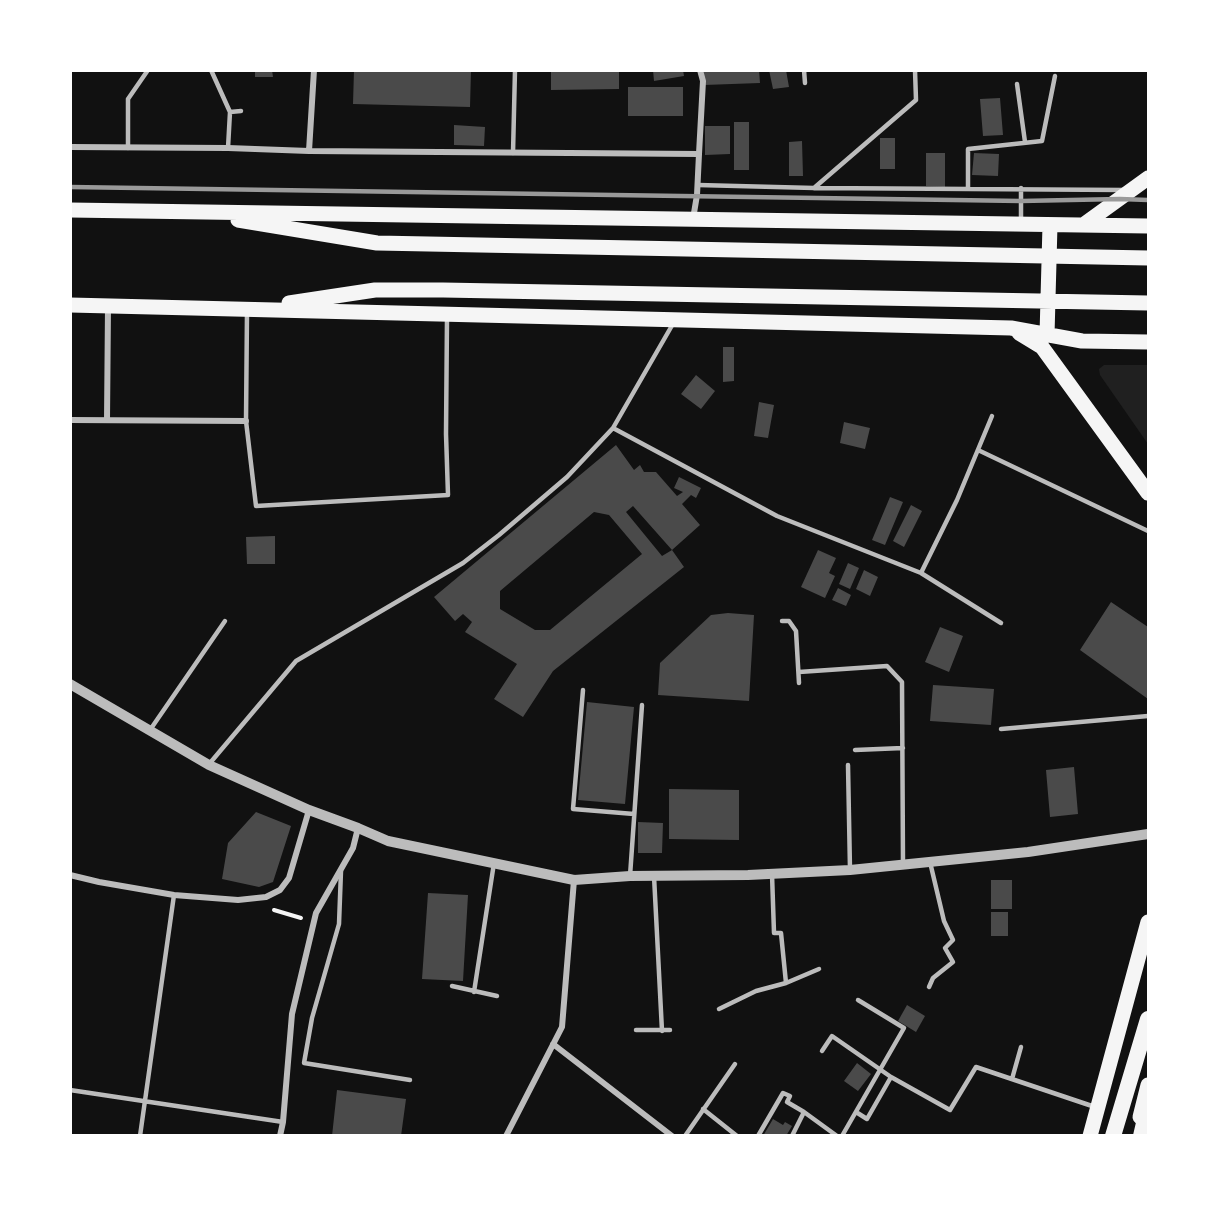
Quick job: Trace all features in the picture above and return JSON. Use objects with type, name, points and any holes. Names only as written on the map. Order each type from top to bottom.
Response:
[{"type":"highway","points":[[1113,1136],[1149,1019]]},
{"type":"highway","points":[[1141,1136],[1149,1106]]},
{"type":"main road","points":[[1083,225],[1149,178]]},
{"type":"main road","points":[[70,210],[1149,226]]},
{"type":"main road","points":[[187,212],[376,243],[1149,258]]},
{"type":"main road","points":[[1047,335],[1050,225]]},
{"type":"main road","points":[[247,309],[375,290],[1149,303]]},
{"type":"main road","points":[[70,305],[1011,328],[1082,341],[1149,342]]},
{"type":"main road","points":[[1011,328],[1042,347],[1149,494]]},
{"type":"main road","points":[[1090,1136],[1149,922]]},
{"type":"main road","points":[[1135,1136],[1149,1085]]},
{"type":"street","points":[[309,151],[315,70]]},
{"type":"street","points":[[693,219],[698,185],[703,81],[700,70]]},
{"type":"street","points":[[70,147],[699,154]]},
{"type":"street","points":[[107,420],[108,306]]},
{"type":"street","points":[[70,420],[246,421]]},
{"type":"street","points":[[70,684],[209,765],[309,810],[388,841],[574,880],[630,876],[748,876],[850,870],[1028,852],[1149,834]]},
{"type":"street","points":[[70,875],[174,896],[238,900],[266,897],[280,890],[289,878],[309,810]]},
{"type":"street","points":[[280,1136],[292,1014],[316,913],[353,848],[358,828]]},
{"type":"street","points":[[506,1136],[562,1028],[574,880]]},
{"type":"street","points":[[553,1044],[663,1133],[672,1136]]},
{"type":"lane","points":[[128,148],[128,99],[148,70]]},
{"type":"lane","points":[[211,70],[230,112],[228,148]]},
{"type":"lane","points":[[513,153],[515,70]]},
{"type":"lane","points":[[804,70],[805,83]]},
{"type":"lane","points":[[814,188],[916,100],[915,70]]},
{"type":"lane","points":[[968,188],[968,149],[1042,141],[1055,76]]},
{"type":"lane","points":[[1017,84],[1025,142]]},
{"type":"lane","points":[[230,112],[241,111]]},
{"type":"lane","points":[[698,185],[1133,190]]},
{"type":"lane","points":[[1021,188],[1021,224]]},
{"type":"lane","points":[[247,309],[246,421],[256,506],[448,495],[447,314]]},
{"type":"lane","points":[[209,765],[296,661],[463,562],[499,535],[567,477],[613,428],[675,320]]},
{"type":"lane","points":[[921,573],[957,500],[992,416]]},
{"type":"lane","points":[[613,428],[777,516],[921,573],[1000,623]]},
{"type":"lane","points":[[978,450],[1149,531]]},
{"type":"lane","points":[[150,730],[225,621]]},
{"type":"lane","points":[[782,621],[789,621],[796,631],[799,683]]},
{"type":"lane","points":[[799,672],[887,666],[902,682],[903,865]]},
{"type":"lane","points":[[583,690],[573,809],[634,814]]},
{"type":"lane","points":[[630,876],[642,705]]},
{"type":"lane","points":[[1001,729],[1149,716]]},
{"type":"lane","points":[[855,750],[903,748]]},
{"type":"lane","points":[[848,765],[850,870]]},
{"type":"lane","points":[[929,987],[933,978],[953,962],[945,948],[953,940],[944,921],[930,862]]},
{"type":"lane","points":[[474,992],[494,863]]},
{"type":"lane","points":[[341,871],[339,924],[312,1018],[304,1063],[410,1080]]},
{"type":"lane","points":[[772,874],[774,933],[781,933],[786,983]]},
{"type":"lane","points":[[654,876],[662,1031]]},
{"type":"lane","points":[[140,1136],[174,896]]},
{"type":"lane","points":[[719,1009],[756,991],[786,983],[819,969]]},
{"type":"lane","points":[[452,986],[497,996]]},
{"type":"lane","points":[[842,1136],[904,1028],[858,1000]]},
{"type":"lane","points":[[636,1030],[670,1030]]},
{"type":"lane","points":[[822,1051],[831,1036],[891,1077],[950,1110],[976,1067],[1098,1108]]},
{"type":"lane","points":[[1012,1079],[1021,1047]]},
{"type":"lane","points":[[685,1136],[735,1064]]},
{"type":"lane","points":[[856,1112],[867,1119],[891,1077]]},
{"type":"lane","points":[[70,1090],[283,1122]]},
{"type":"lane","points":[[758,1136],[783,1093],[790,1096],[787,1102],[837,1136]]},
{"type":"lane","points":[[703,1109],[737,1136]]},
{"type":"lane","points":[[792,1136],[804,1112]]},
{"type":"shaded area","points":[[1104,365],[1148,365],[1148,444],[1100,375],[1099,369]]},
{"type":"building","points":[[255,70],[272,70],[273,77],[255,77]]},
{"type":"building","points":[[354,70],[471,70],[470,107],[353,104]]},
{"type":"building","points":[[551,70],[619,70],[619,89],[551,90]]},
{"type":"building","points":[[653,70],[683,70],[684,76],[654,81]]},
{"type":"building","points":[[703,70],[759,70],[760,83],[704,85]]},
{"type":"building","points":[[769,70],[786,70],[789,87],[773,89]]},
{"type":"building","points":[[628,87],[683,87],[683,116],[628,116]]},
{"type":"building","points":[[1000,98],[1003,135],[983,136],[980,99]]},
{"type":"building","points":[[734,122],[749,122],[749,170],[734,170]]},
{"type":"building","points":[[454,125],[485,127],[484,146],[454,145]]},
{"type":"building","points":[[705,126],[730,126],[730,154],[705,155]]},
{"type":"building","points":[[880,138],[895,138],[895,169],[880,169]]},
{"type":"building","points":[[802,141],[803,176],[789,176],[789,142]]},
{"type":"building","points":[[926,153],[945,153],[945,187],[926,186]]},
{"type":"building","points":[[974,153],[999,154],[998,176],[972,175]]},
{"type":"building","points":[[723,347],[734,347],[734,381],[723,382]]},
{"type":"building","points":[[696,375],[715,391],[701,409],[681,394]]},
{"type":"building","points":[[759,402],[774,405],[768,438],[754,436]]},
{"type":"building","points":[[844,422],[870,428],[865,449],[840,443]]},
{"type":"building","points":[[616,445],[634,470],[640,465],[644,472],[656,472],[677,496],[683,492],[674,488],[679,477],[701,488],[696,498],[691,495],[682,504],[700,525],[672,550],[684,567],[553,671],[523,717],[494,699],[517,664],[465,632],[472,622],[463,614],[455,621],[434,597]],"holes":[[[633,506],[672,550],[662,556],[626,512]],[[594,512],[609,515],[642,554],[550,630],[535,630],[500,609],[500,591]]]},
{"type":"building","points":[[890,497],[903,502],[885,545],[872,540]]},
{"type":"building","points":[[911,505],[922,511],[904,547],[893,541]]},
{"type":"building","points":[[275,536],[275,564],[247,564],[246,537]]},
{"type":"building","points":[[818,550],[836,558],[829,573],[835,576],[825,598],[801,587]]},
{"type":"building","points":[[848,563],[859,568],[850,589],[839,584]]},
{"type":"building","points":[[864,570],[878,577],[870,596],[856,589]]},
{"type":"building","points":[[838,588],[851,595],[846,606],[832,600]]},
{"type":"building","points":[[1111,602],[1148,627],[1148,699],[1080,650]]},
{"type":"building","points":[[728,613],[754,615],[749,701],[658,695],[660,663],[711,615]]},
{"type":"building","points":[[940,627],[963,636],[949,672],[925,662]]},
{"type":"building","points":[[933,685],[994,689],[991,725],[930,721]]},
{"type":"building","points":[[587,702],[634,707],[625,804],[578,800]]},
{"type":"building","points":[[1074,767],[1078,814],[1050,817],[1046,770]]},
{"type":"building","points":[[669,789],[739,790],[739,840],[669,839]]},
{"type":"building","points":[[256,812],[291,826],[273,882],[259,887],[222,879],[228,843]]},
{"type":"building","points":[[638,822],[663,823],[662,853],[638,853]]},
{"type":"building","points":[[991,880],[1012,880],[1012,909],[991,909]]},
{"type":"building","points":[[428,893],[468,895],[463,981],[422,979]]},
{"type":"building","points":[[991,912],[1008,912],[1008,936],[991,936]]},
{"type":"building","points":[[907,1005],[925,1016],[916,1032],[898,1021]]},
{"type":"building","points":[[857,1063],[871,1074],[858,1091],[844,1081]]},
{"type":"building","points":[[337,1090],[406,1099],[401,1136],[332,1136]]},
{"type":"building","points":[[773,1119],[783,1125],[785,1122],[792,1126],[786,1136],[763,1136]]},
{"type":"railway","points":[[70,187],[1021,201],[1148,200]]}]
